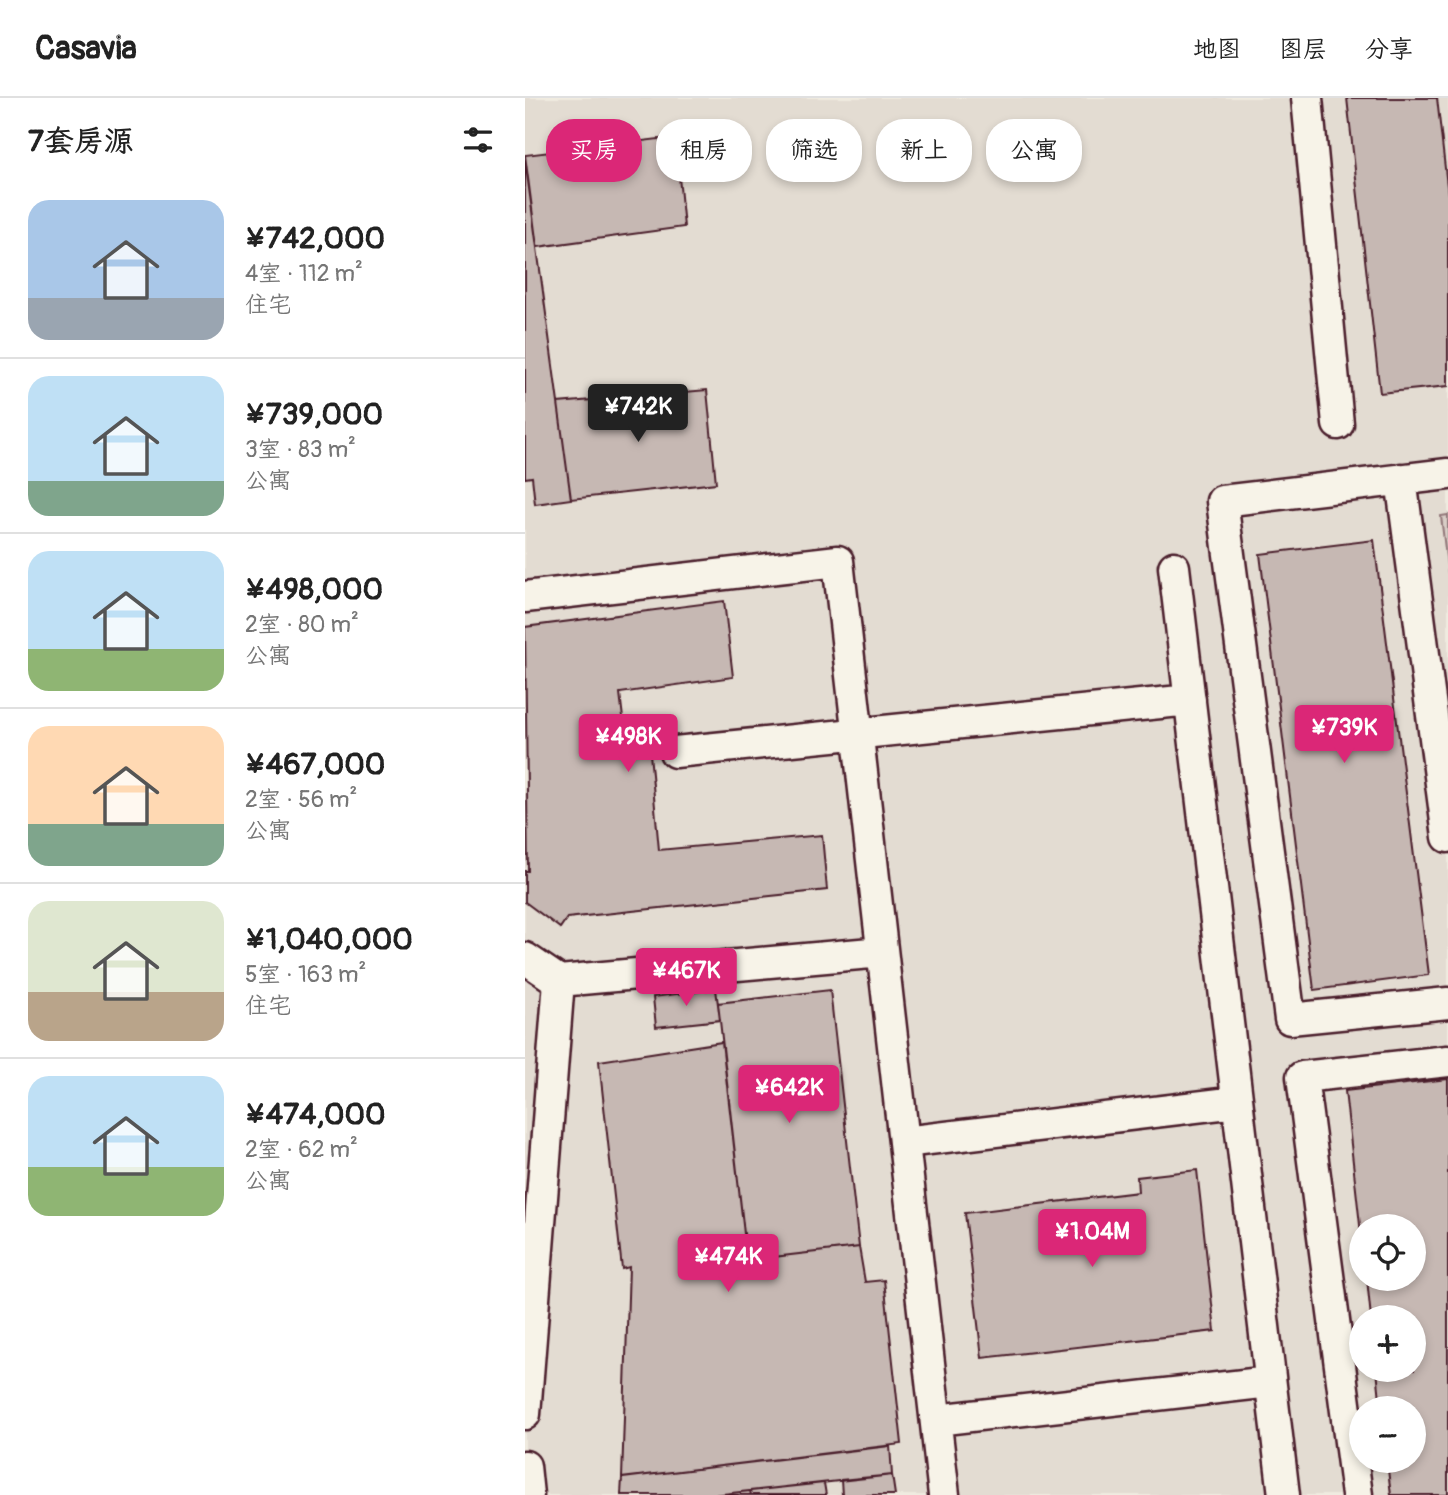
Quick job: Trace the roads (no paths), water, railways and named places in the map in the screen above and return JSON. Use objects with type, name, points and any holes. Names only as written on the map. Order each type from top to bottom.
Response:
[{"type":"lane","points":[[1307,98],[1338,424]]},
{"type":"lane","points":[[1448,474],[1222,501],[1290,1019],[1448,1003]]},
{"type":"lane","points":[[1401,479],[1448,837]]},
{"type":"lane","points":[[525,597],[838,561],[944,1495]]},
{"type":"lane","points":[[1174,567],[1284,1495]]},
{"type":"lane","points":[[675,752],[1190,700]]},
{"type":"lane","points":[[525,958],[559,981],[882,952]]},
{"type":"lane","points":[[525,1414],[559,981]]},
{"type":"lane","points":[[1357,1495],[1302,1077],[1448,1061]]},
{"type":"lane","points":[[904,1142],[1237,1102]]},
{"type":"lane","points":[[936,1420],[1270,1382]]},
{"type":"lane","points":[[525,1466],[528,1495]]}]
